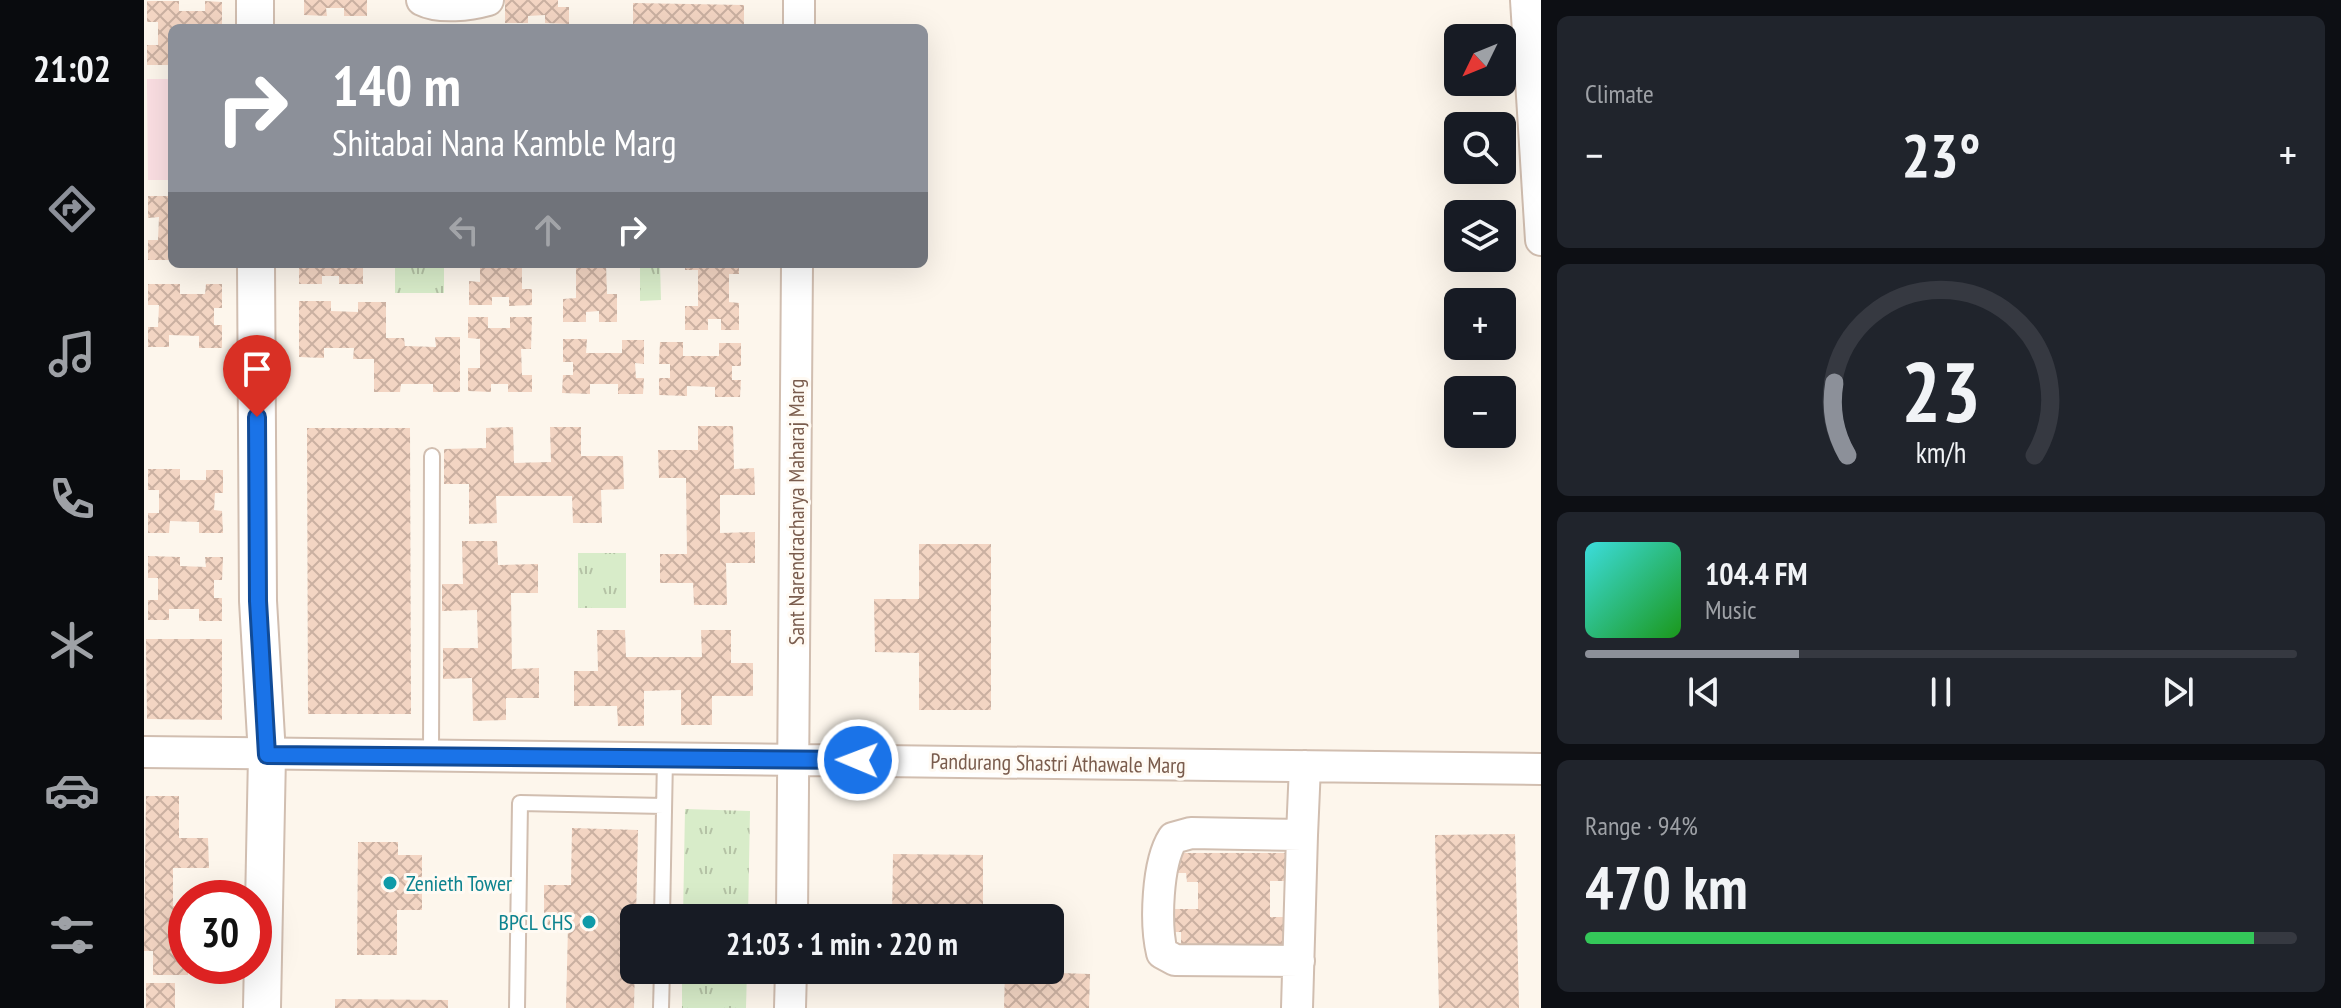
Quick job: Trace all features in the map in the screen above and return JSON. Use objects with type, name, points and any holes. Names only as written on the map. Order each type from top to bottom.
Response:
[{"type":"street","points":[[255,0],[255,24]]},
{"type":"street","points":[[436,11],[488,0]]},
{"type":"street","points":[[799,0],[799,24]]},
{"type":"street","points":[[1526,0],[1541,240]]},
{"type":"street","points":[[256,268],[258,601],[267,755],[262,1008]]},
{"type":"street","name":"Sant Narendracharya Maharaj Marg","points":[[792,904],[797,268]]},
{"type":"street","name":"Pandurang Shastri Athawale Marg","points":[[144,752],[1541,769]]},
{"type":"street","points":[[1297,1008],[1305,766]]},
{"type":"street","points":[[1299,961],[1175,960],[1162,953],[1158,938],[1163,853],[1173,838],[1191,833],[1302,835]]},
{"type":"street","points":[[790,1008],[791,984]]},
{"type":"lane","points":[[431,755],[432,456]]},
{"type":"lane","points":[[662,904],[665,758]]},
{"type":"lane","points":[[517,1008],[520,803],[664,806]]},
{"type":"lane","points":[[661,1008],[662,984]]},
{"type":"shaded area","points":[[147,79],[168,79],[168,180],[148,180]]},
{"type":"green space","points":[[395,268],[444,268],[444,293],[395,293]]},
{"type":"green space","points":[[640,268],[660,268],[661,300],[640,301]]},
{"type":"green space","points":[[578,553],[626,553],[626,608],[578,608]]},
{"type":"green space","points":[[685,809],[750,811],[748,904],[683,904]]},
{"type":"green space","points":[[682,984],[747,984],[746,1008],[682,1008]]},
{"type":"building","points":[[304,0],[367,0],[367,16],[344,16],[344,8],[326,8],[327,16],[304,15]]},
{"type":"building","points":[[505,0],[558,0],[558,7],[569,7],[569,24],[545,23],[545,15],[528,16],[528,23],[505,23]]},
{"type":"building","points":[[147,1],[179,1],[179,11],[205,11],[205,1],[222,2],[222,24],[168,24],[168,65],[147,65],[147,45],[158,45],[158,22],[147,22]]},
{"type":"building","points":[[633,3],[744,5],[744,24],[633,24]]},
{"type":"building","points":[[148,196],[168,196],[168,260],[148,260],[148,240],[158,240],[159,217],[148,218]]},
{"type":"building","points":[[299,268],[363,268],[363,284],[339,284],[339,276],[322,276],[322,284],[299,284]]},
{"type":"building","points":[[480,268],[522,268],[522,289],[532,289],[532,305],[509,306],[509,297],[492,297],[492,305],[469,305],[469,281],[480,282]]},
{"type":"building","points":[[576,268],[606,268],[607,294],[617,294],[617,322],[599,322],[599,311],[586,312],[586,322],[563,322],[563,299],[576,298]]},
{"type":"building","points":[[739,268],[739,274],[729,274],[729,302],[739,303],[739,330],[721,330],[721,319],[708,319],[708,330],[685,330],[685,306],[698,306],[698,270],[685,270]]},
{"type":"building","points":[[148,284],[180,284],[180,294],[205,294],[206,284],[222,284],[222,308],[214,308],[214,325],[222,325],[222,348],[199,348],[199,336],[169,335],[169,347],[148,347],[148,327],[158,327],[159,305],[148,305]]},
{"type":"building","points":[[299,301],[331,301],[331,311],[358,312],[358,302],[386,302],[386,338],[404,338],[405,346],[436,347],[435,337],[460,337],[460,392],[433,392],[433,384],[401,384],[400,392],[374,392],[374,359],[353,359],[354,348],[324,348],[324,358],[299,357]]},
{"type":"building","points":[[468,317],[488,317],[488,328],[510,328],[510,317],[532,317],[531,349],[521,349],[522,375],[532,375],[532,392],[508,392],[508,384],[491,384],[491,392],[468,391],[468,368],[480,368],[480,339],[468,338]]},
{"type":"building","points":[[563,339],[587,339],[586,353],[622,353],[622,340],[644,340],[644,364],[635,363],[636,378],[644,378],[643,394],[618,394],[618,384],[590,384],[590,394],[562,393],[563,375],[573,375],[573,362],[563,362]]},
{"type":"building","points":[[660,342],[683,342],[683,356],[719,356],[719,343],[741,343],[741,366],[732,366],[732,380],[741,380],[740,397],[715,397],[715,387],[687,386],[687,396],[659,395],[659,378],[670,378],[670,364],[659,364]]},
{"type":"building","points":[[698,426],[733,426],[734,469],[754,468],[755,495],[720,495],[720,533],[755,532],[755,563],[726,563],[727,605],[694,605],[693,583],[660,583],[660,554],[687,554],[686,478],[659,478],[658,450],[698,450]]},
{"type":"building","points":[[513,427],[514,463],[551,462],[550,427],[581,427],[581,456],[623,456],[624,489],[601,490],[602,523],[573,523],[572,496],[496,496],[497,523],[469,524],[469,484],[444,484],[444,449],[486,448],[486,428]]},
{"type":"building","points":[[307,428],[410,428],[411,714],[308,714]]},
{"type":"building","points":[[148,469],[180,469],[180,480],[206,480],[206,470],[223,470],[223,493],[215,493],[214,510],[222,511],[223,533],[199,533],[199,522],[170,521],[169,533],[148,533],[148,513],[159,513],[159,490],[148,490]]},
{"type":"building","points":[[462,541],[497,541],[498,565],[538,564],[538,593],[511,593],[512,669],[539,668],[539,698],[506,698],[506,720],[473,721],[472,678],[443,679],[443,648],[478,648],[477,610],[442,611],[442,584],[463,584]]},
{"type":"building","points":[[919,544],[991,544],[991,710],[919,710],[919,653],[875,652],[874,599],[919,599]]},
{"type":"building","points":[[148,556],[180,557],[180,566],[206,567],[205,557],[223,557],[222,580],[214,580],[214,598],[222,598],[222,621],[199,621],[199,609],[169,609],[169,620],[148,620],[148,600],[158,600],[158,578],[148,578]]},
{"type":"building","points":[[597,630],[625,630],[626,657],[702,657],[701,630],[731,630],[731,663],[753,663],[753,696],[712,696],[712,725],[681,725],[681,690],[644,691],[644,726],[618,726],[617,706],[574,706],[574,671],[598,671]]},
{"type":"building","points":[[146,639],[222,639],[222,720],[147,719]]},
{"type":"building","points":[[146,796],[179,796],[179,838],[208,838],[209,868],[173,868],[173,880],[168,880],[168,975],[153,975],[153,951],[144,951]]},
{"type":"building","name":"BPCL CHS","points":[[572,828],[638,830],[636,904],[620,904],[620,984],[635,984],[634,1008],[566,1008],[568,926],[544,925],[544,885],[571,885]]},
{"type":"building","points":[[1515,834],[1519,1008],[1439,1008],[1435,835]]},
{"type":"building","name":"Zenieth Tower","points":[[358,842],[398,842],[398,855],[422,855],[422,910],[397,910],[397,955],[357,955]]},
{"type":"building","points":[[1172,853],[1285,853],[1285,881],[1270,881],[1270,917],[1286,917],[1286,952],[1181,952],[1181,932],[1169,932],[1169,909],[1198,909],[1198,882],[1187,882],[1186,873],[1172,873]]},
{"type":"building","points":[[893,854],[983,855],[983,904],[892,904]]},
{"type":"building","points":[[1064,973],[1090,974],[1089,1008],[1004,1008],[1005,984],[1064,984]]},
{"type":"building","points":[[146,983],[175,984],[175,1008],[146,1008]]},
{"type":"building","points":[[335,999],[448,1000],[448,1008],[335,1008]]},
{"type":"place","name":"Zenieth Tower","points":[[390,883]]},
{"type":"place","name":"BPCL CHS","points":[[589,922]]},
{"type":"route","points":[[257,417],[258,601],[267,755],[858,760]]}]
